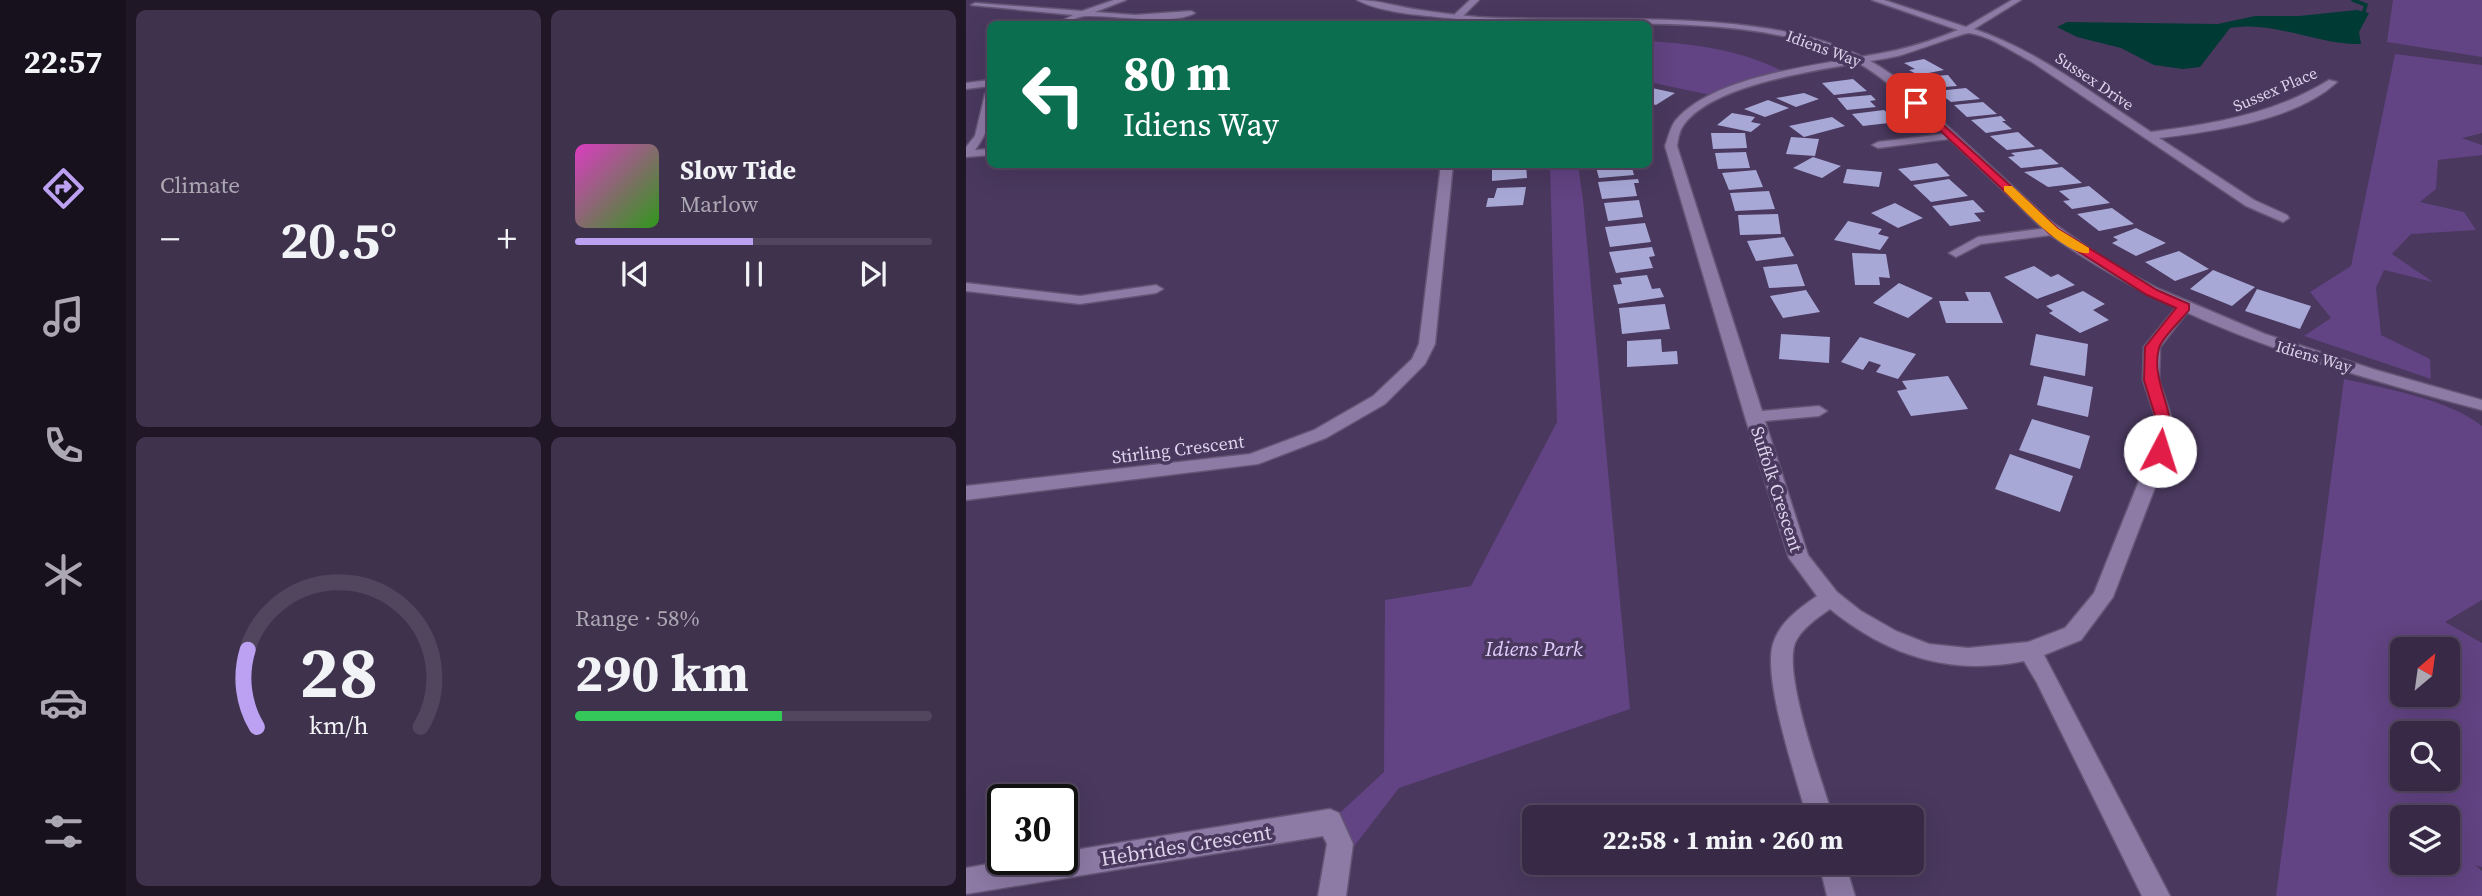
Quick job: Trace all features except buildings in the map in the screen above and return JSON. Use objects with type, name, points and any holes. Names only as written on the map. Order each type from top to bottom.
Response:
[{"type":"street","points":[[1066,21],[1122,0]]},
{"type":"street","name":"Idiens Way","points":[[1361,0],[1393,8],[1458,16],[1511,19],[1640,15],[1692,18],[1792,34],[1862,61],[1898,86],[2054,231],[2152,293],[2258,339],[2482,405]]},
{"type":"street","points":[[1458,16],[1475,0]]},
{"type":"street","name":"Sussex Drive","points":[[1876,0],[1964,32],[1997,40],[2035,60],[2250,203],[2283,218]]},
{"type":"street","name":"Suffolk Crescent","points":[[2017,0],[1964,32],[1925,46],[1766,80],[1715,96],[1678,124],[1671,146],[1799,558],[1830,598],[1854,617],[1888,637],[1928,653],[1968,657],[2029,651],[2073,635],[2103,597],[2160,451],[2165,422],[2151,380],[2152,347],[2184,307]]},
{"type":"street","points":[[966,9],[979,3],[1157,17],[1191,13]]},
{"type":"street","name":"Sussex Place","points":[[2148,136],[2230,126],[2319,92],[2332,82]]},
{"type":"street","points":[[966,86],[987,83]]},
{"type":"street","points":[[966,154],[980,136],[987,107]]},
{"type":"street","points":[[1878,145],[1952,136]]},
{"type":"street","points":[[966,154],[987,152]]},
{"type":"street","name":"Stirling Crescent","points":[[966,493],[1252,460],[1320,434],[1379,400],[1419,361],[1427,344],[1447,168]]},
{"type":"street","points":[[1956,253],[1978,241],[2054,231]]},
{"type":"street","points":[[966,287],[1080,300],[1156,289]]},
{"type":"street","name":"Suffolk Crescent","points":[[1753,417],[1819,411]]},
{"type":"street","points":[[1817,805],[1783,675],[1783,648],[1797,623],[1830,598]]},
{"type":"street","points":[[2029,651],[2045,676],[2156,896]]},
{"type":"street","name":"Hebrides Crescent","points":[[966,881],[1330,822],[1340,844],[1332,896]]},
{"type":"street","points":[[1835,875],[1840,896]]},
{"type":"green space","points":[[2393,0],[2482,0],[2482,57],[2387,42]]},
{"type":"green space","points":[[1652,41],[1685,44],[1739,54],[1790,75],[1715,96],[1652,83]]},
{"type":"green space","points":[[2395,54],[2482,65],[2482,133],[2462,138],[2482,145],[2482,155],[2438,160],[2436,189],[2420,202],[2464,212],[2476,230],[2411,234],[2392,254],[2433,282],[2384,270],[2376,288],[2381,335],[2430,359],[2431,379],[2304,336],[2331,318],[2310,292],[2351,266]]},
{"type":"green space","name":"Idiens Park","points":[[1550,168],[1578,168],[1630,709],[1399,788],[1335,871],[1330,822],[1384,772],[1385,600],[1471,586],[1557,422]]},
{"type":"green space","points":[[2344,379],[2435,402],[2469,417],[2482,426],[2482,600],[2445,622],[2482,643],[2482,867],[2475,865],[2482,871],[2482,896],[2276,896]]},
{"type":"shaded area","points":[[2357,10],[2369,13],[2359,32],[2361,44],[2328,41],[2263,27],[2230,28],[2200,67],[2183,69],[2154,65],[2121,48],[2077,37],[2057,27],[2067,22],[2218,24],[2255,16],[2299,16]]},
{"type":"waterway","points":[[2353,0],[2366,5],[2364,11]]},
{"type":"slow traffic","points":[[2008,188],[2054,231],[2085,251]]},
{"type":"route","points":[[1916,103],[2054,231],[2152,293],[2184,307],[2152,347],[2151,380],[2165,422],[2160,451]]}]
